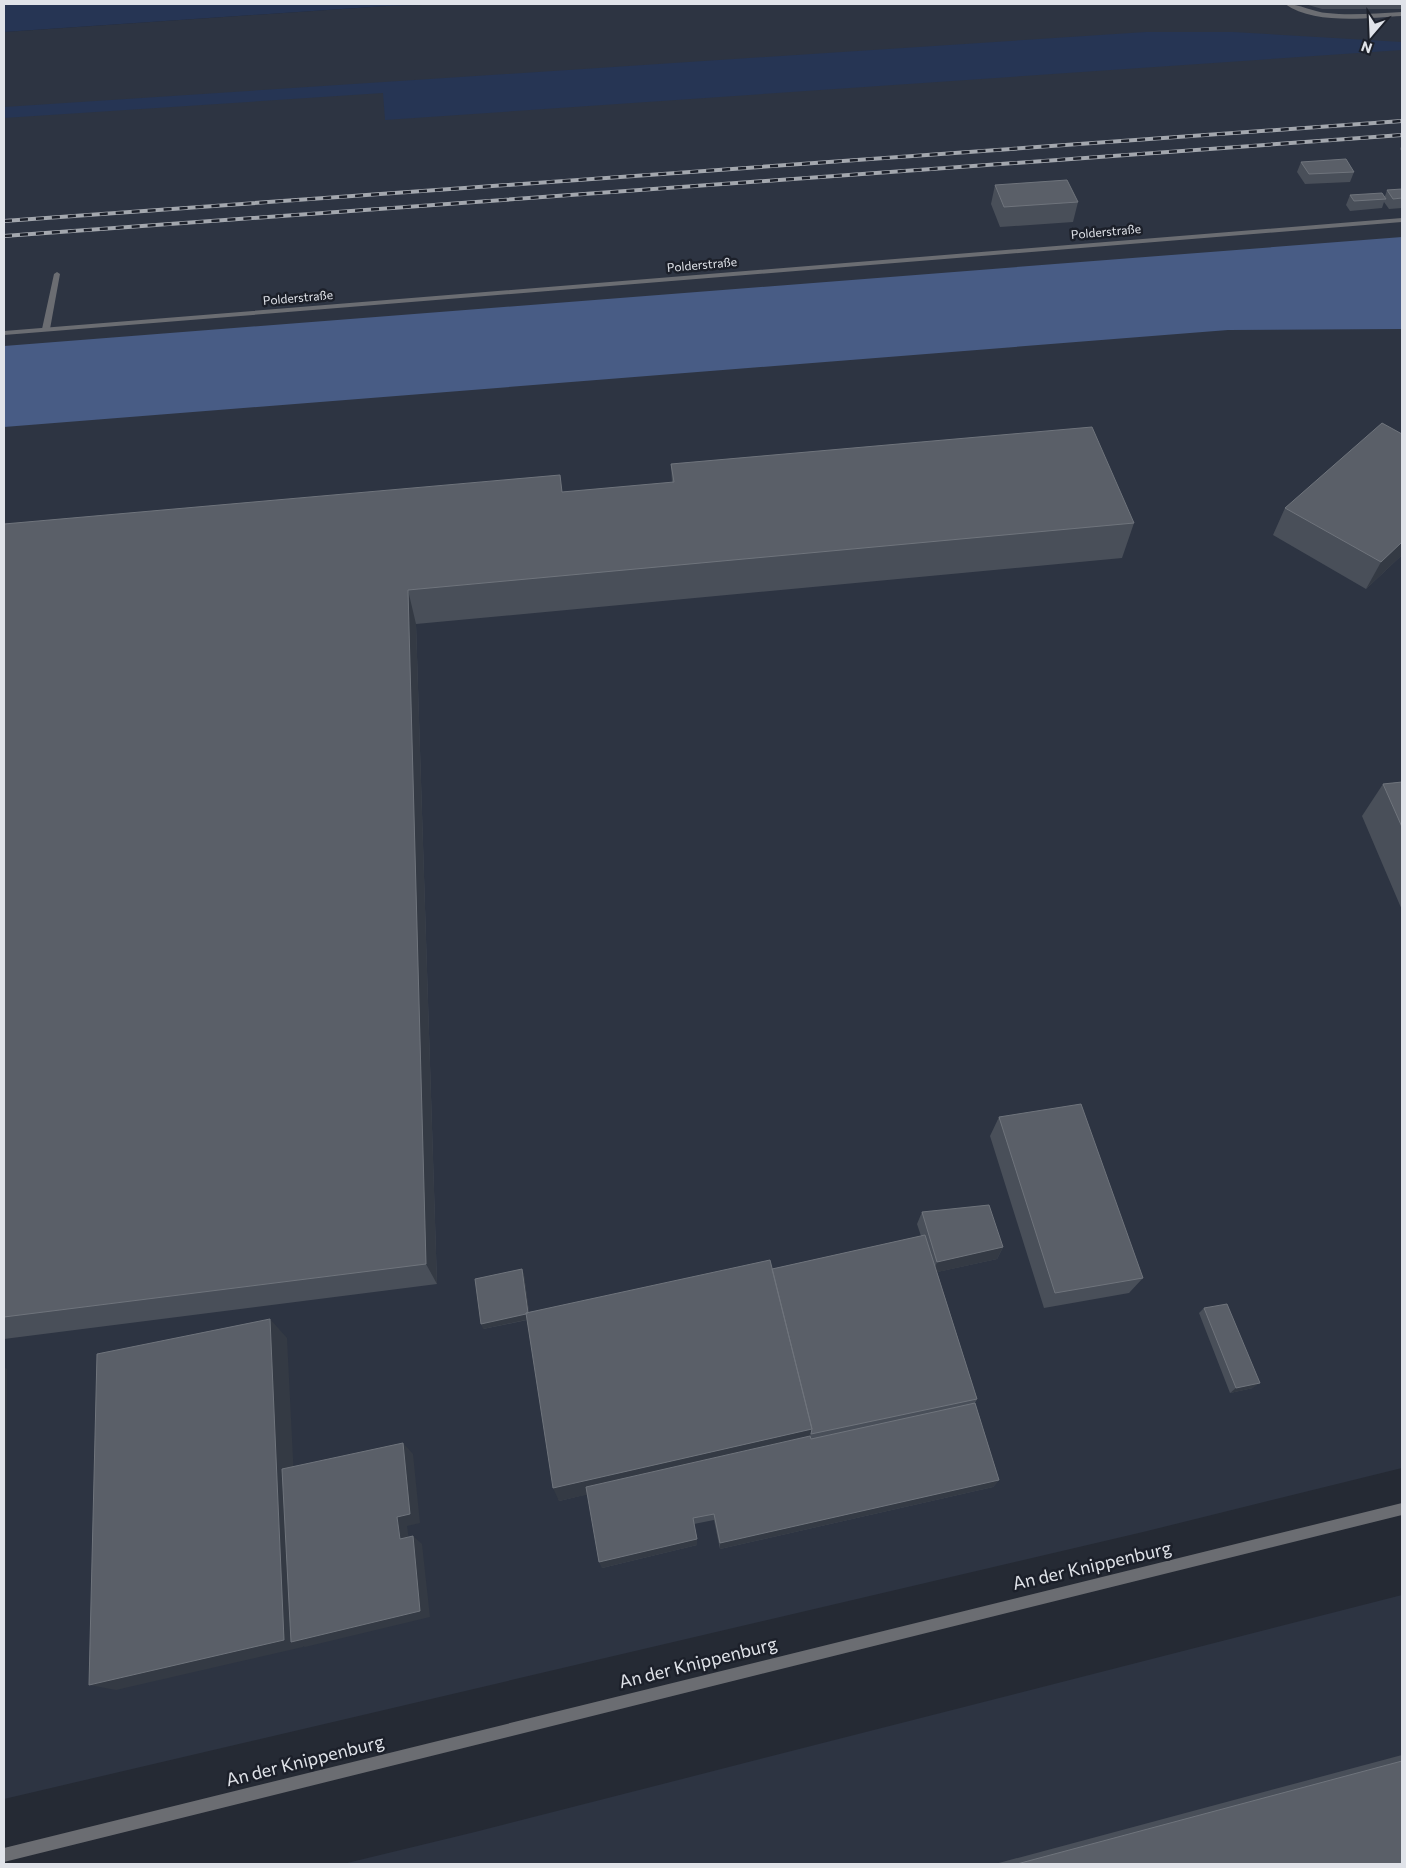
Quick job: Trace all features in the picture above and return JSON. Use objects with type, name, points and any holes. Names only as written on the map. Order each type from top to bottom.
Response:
[{"type":"street","points":[[1288,4],[1308,12],[1322,14],[1402,14]]},
{"type":"street","name":"Polderstraße","points":[[4,333],[1402,220]]},
{"type":"street","points":[[46,329],[57,274]]},
{"type":"street","name":"An der Knippenburg","points":[[4,1855],[1402,1509]]},
{"type":"shaded area","points":[[4,4],[458,4],[386,6],[4,32]]},
{"type":"shaded area","points":[[458,4],[1402,4],[1402,1468],[1143,1532],[4,1799],[4,32],[386,6]]},
{"type":"shaded area","points":[[1146,32],[1233,32],[1402,42],[1402,50],[385,120],[383,93],[4,118],[4,107]]},
{"type":"shaded area","points":[[1402,237],[1402,329],[1228,330],[4,427],[4,346]]},
{"type":"shaded area","points":[[1402,1595],[1402,1864],[343,1864],[475,1832]]},
{"type":"building","points":[[1346,159],[1354,172],[1309,174],[1301,162]]},
{"type":"building","points":[[1067,180],[1078,202],[1004,207],[995,185]]},
{"type":"building","points":[[1402,189],[1402,198],[1393,199],[1387,190]]},
{"type":"building","points":[[1382,193],[1386,199],[1354,201],[1350,195]]},
{"type":"building","points":[[1382,423],[1402,434],[1402,542],[1381,562],[1285,508]]},
{"type":"building","points":[[1092,427],[1134,523],[408,590],[426,1264],[4,1317],[4,524],[560,475],[562,492],[674,482],[671,464]]},
{"type":"building","points":[[1402,782],[1402,827],[1383,784]]},
{"type":"building","points":[[1081,1104],[1143,1278],[1055,1293],[999,1117]]},
{"type":"building","points":[[989,1205],[1003,1247],[937,1262],[922,1212]]},
{"type":"building","points":[[925,1235],[977,1399],[811,1434],[812,1429],[772,1269]]},
{"type":"building","points":[[770,1260],[812,1429],[553,1488],[526,1313]]},
{"type":"building","points":[[522,1269],[528,1313],[481,1324],[475,1279]]},
{"type":"building","points":[[1227,1304],[1260,1383],[1236,1388],[1204,1308]]},
{"type":"building","points":[[270,1319],[284,1640],[89,1685],[97,1354]]},
{"type":"building","points":[[975,1403],[999,1480],[720,1543],[714,1514],[693,1518],[697,1539],[599,1562],[586,1487],[810,1436],[811,1439]]},
{"type":"building","points":[[403,1443],[410,1514],[397,1517],[400,1539],[413,1536],[420,1611],[291,1642],[282,1469]]},
{"type":"building","points":[[1402,1761],[1402,1864],[1017,1864]]},
{"type":"railway","points":[[4,221],[1402,121]]},
{"type":"railway","points":[[4,236],[1402,135]]}]
